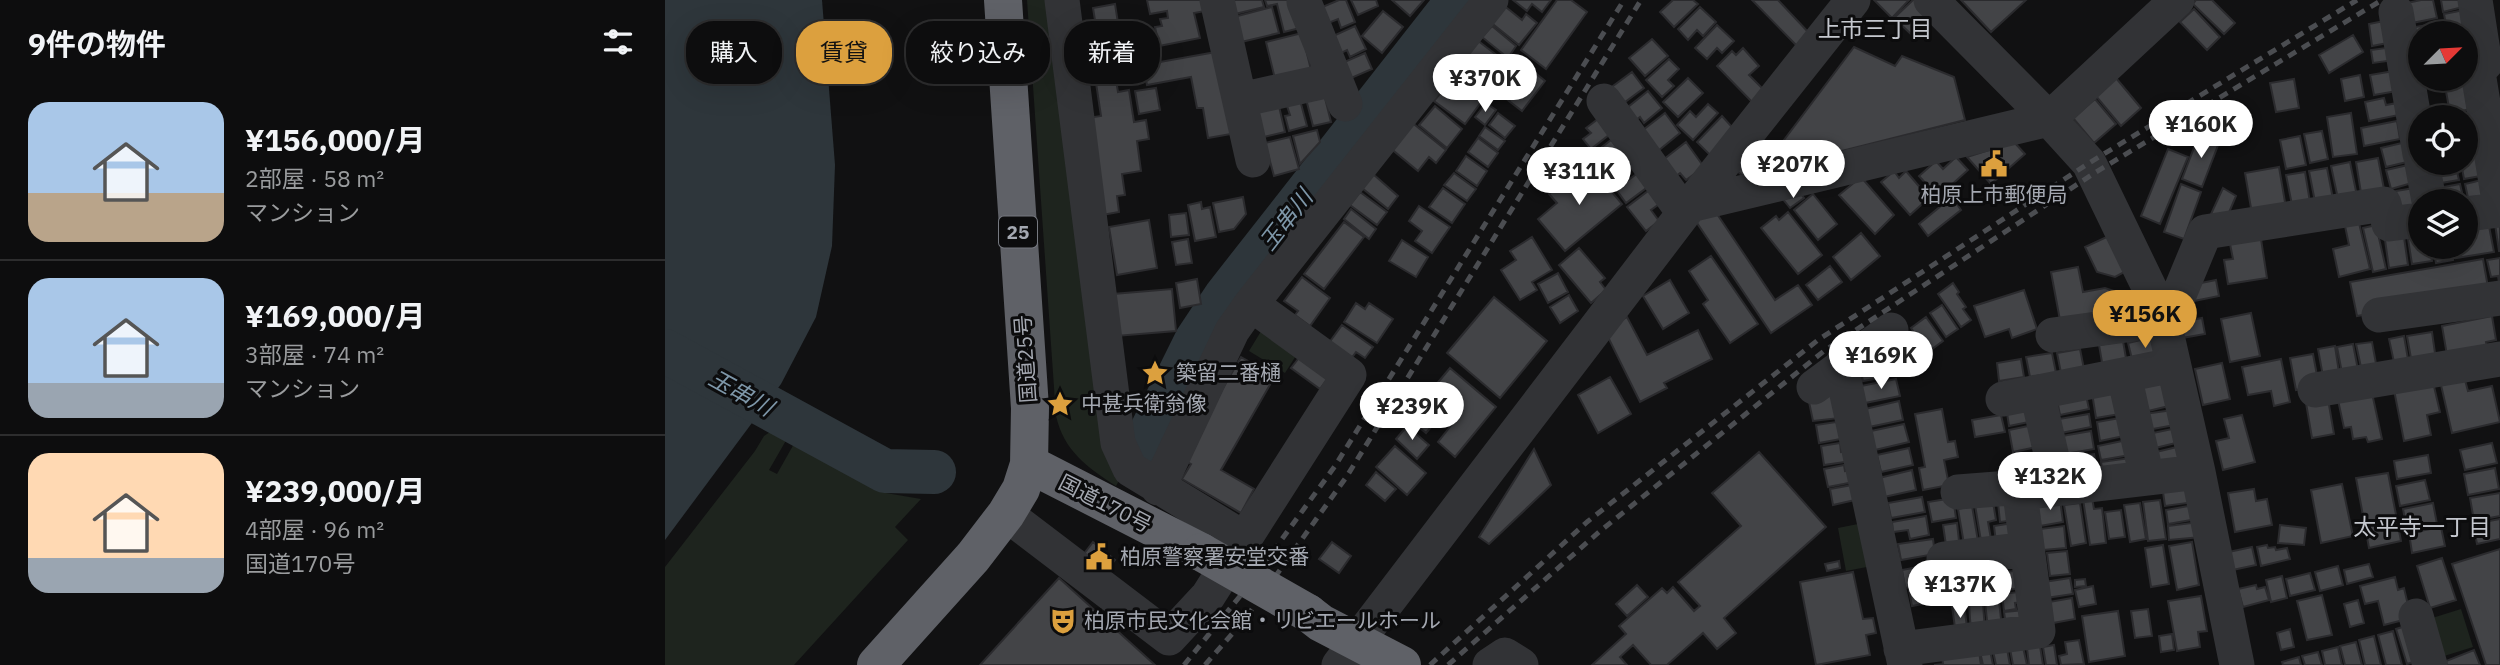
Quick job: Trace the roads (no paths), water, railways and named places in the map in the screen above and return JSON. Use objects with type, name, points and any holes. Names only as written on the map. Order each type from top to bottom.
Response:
[{"type":"highway","name":"国道25号","points":[[876,665],[972,557],[1006,514],[1021,489],[1029,464],[1030,408],[1003,0]]},
{"type":"highway","name":"国道170号","points":[[1029,464],[1202,552],[1308,613],[1372,657]]},
{"type":"street","points":[[1062,0],[1118,443],[1130,469],[1245,539]]},
{"type":"street","points":[[1217,0],[1253,160]]},
{"type":"street","points":[[1159,488],[1232,331],[1491,0]]},
{"type":"street","points":[[1372,657],[1383,606],[1687,209],[1853,0]]},
{"type":"street","points":[[1931,0],[2049,119],[2095,172],[2162,317],[2198,472],[2237,665]]},
{"type":"street","points":[[1687,209],[2049,119],[2177,0]]},
{"type":"street","points":[[2475,0],[2500,208],[2478,212]]},
{"type":"street","points":[[1240,100],[1340,92],[1304,2]]},
{"type":"street","points":[[2396,12],[2408,58]]},
{"type":"street","points":[[1604,101],[1687,209]]},
{"type":"street","points":[[2053,335],[2162,317],[2176,302],[2205,232],[2383,204],[2389,224],[2408,222]]},
{"type":"street","points":[[2379,315],[2500,298]]},
{"type":"street","points":[[1006,514],[1169,638],[1208,596],[1349,375],[1251,304]]},
{"type":"street","points":[[1891,330],[1828,377],[1903,657],[2038,631],[2020,494]]},
{"type":"street","points":[[2315,390],[2500,359]]},
{"type":"street","points":[[2003,399],[2173,365]]},
{"type":"street","points":[[2124,375],[2147,478]]},
{"type":"street","points":[[2037,392],[2052,458],[2064,488]]},
{"type":"street","points":[[1958,492],[2010,488],[2020,494],[2198,472]]},
{"type":"street","points":[[1944,559],[2027,549]]},
{"type":"street","points":[[2416,616],[2431,665]]},
{"type":"street","points":[[1490,665],[1505,655],[1521,665]]},
{"type":"water","points":[[665,0],[822,0],[824,21],[796,21],[796,84],[829,84],[835,165],[832,246],[816,317],[781,384],[665,540]]},
{"type":"waterway","name":"玉串川","points":[[1139,456],[1196,341],[1226,296],[1458,0]]},
{"type":"waterway","name":"玉串川","points":[[665,351],[885,471],[934,472]]},
{"type":"railway","points":[[1184,665],[1245,590],[1335,466],[1624,0]]},
{"type":"railway","points":[[1205,665],[1245,619],[1347,476],[1641,0]]},
{"type":"railway","points":[[1430,665],[1587,522],[1818,340],[2089,163],[2357,0]]},
{"type":"railway","points":[[1448,665],[1599,532],[1824,351],[2096,172],[2382,0]]},
{"type":"place","name":"柏原上市郵便局","points":[[1994,164]]},
{"type":"place","name":"築留二番樋","points":[[1155,373]]},
{"type":"place","name":"中甚兵衛翁像","points":[[1060,404]]},
{"type":"place","name":"柏原警察署安堂交番","points":[[1099,557]]},
{"type":"place","name":"柏原市民文化会館・リビエールホール","points":[[1063,621]]},
{"type":"district","name":"上市三丁目","points":[[1875,29]]},
{"type":"district","name":"太平寺一丁目","points":[[2422,527]]}]
